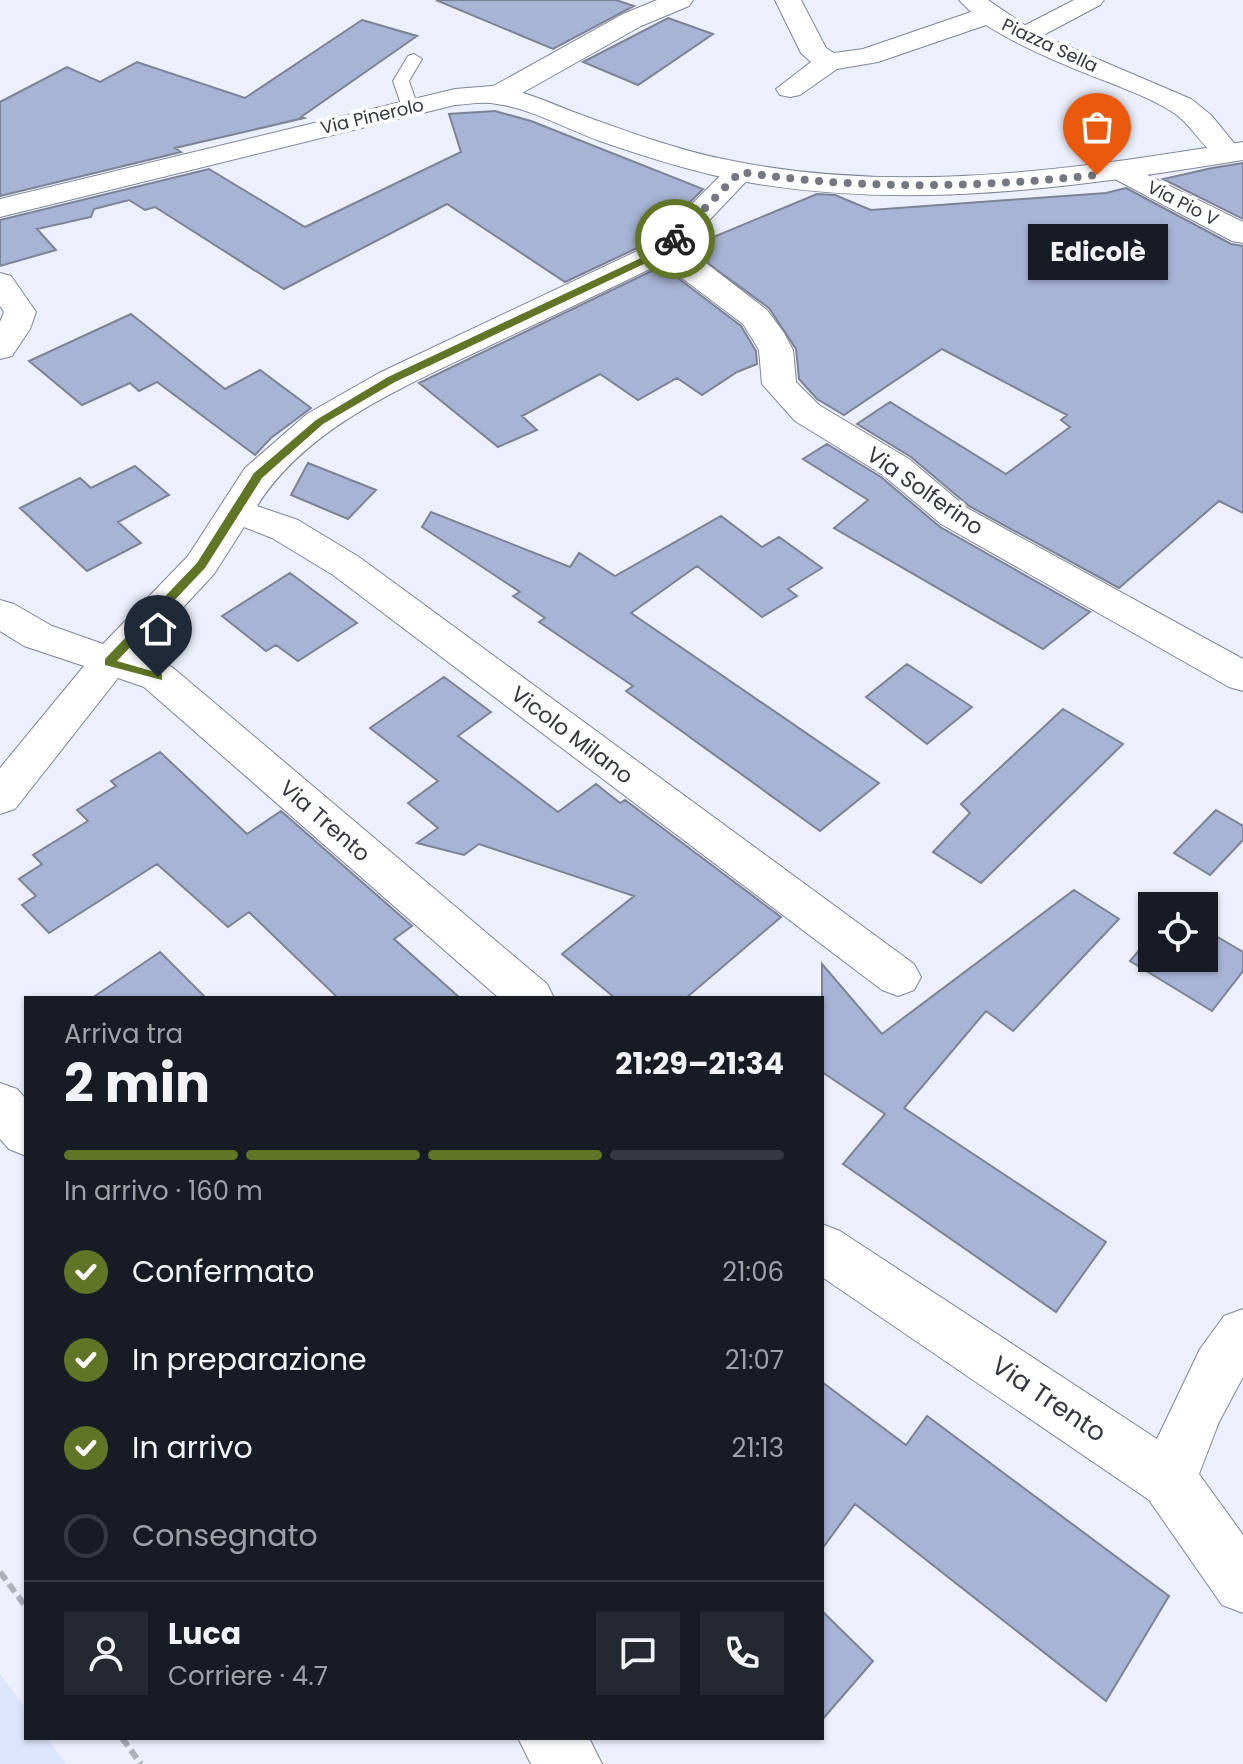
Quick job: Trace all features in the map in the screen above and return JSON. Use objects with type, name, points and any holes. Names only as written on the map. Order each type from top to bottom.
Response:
[{"type":"street","points":[[498,95],[632,20],[680,0]]},
{"type":"street","points":[[788,0],[815,53],[829,62]]},
{"type":"street","points":[[1023,36],[1092,0]]},
{"type":"street","name":"Piazza Sella","points":[[790,89],[829,62],[868,56],[980,8],[1023,36],[1184,106],[1236,152]]},
{"type":"street","name":"Via Pinerolo","points":[[0,208],[410,107],[455,97],[498,95],[649,149],[740,172],[819,183],[902,186],[1030,181],[1123,172],[1236,152]]},
{"type":"street","points":[[0,798],[109,662],[201,565],[258,476],[319,422],[391,380],[663,251],[740,172]]},
{"type":"street","name":"Via Pio V","points":[[1123,172],[1243,234]]},
{"type":"street","name":"Via Solferino","points":[[663,251],[691,267],[762,325],[776,350],[779,384],[807,413],[896,467],[954,516],[1243,677]]},
{"type":"street","points":[[0,283],[20,312],[14,329],[0,349]]},
{"type":"street","name":"Vicolo Milano","points":[[236,511],[285,529],[346,566],[898,977]]},
{"type":"street","name":"Via Trento","points":[[0,613],[38,636],[158,677],[529,996]]},
{"type":"street","points":[[0,1104],[24,1132]]},
{"type":"street","name":"Via Trento","points":[[824,1249],[1169,1480],[1243,1584]]},
{"type":"street","points":[[1169,1480],[1202,1397],[1229,1350],[1243,1334]]},
{"type":"street","points":[[551,1740],[571,1764]]},
{"type":"lane","points":[[410,107],[401,81],[414,59]]},
{"type":"path","points":[[0,1572],[24,1604]]},
{"type":"path","points":[[123,1740],[141,1764]]},
{"type":"shaded area","points":[[0,1674],[24,1706],[24,1740],[48,1740],[66,1764],[0,1764]]},
{"type":"building","points":[[436,0],[616,0],[634,6],[553,49]]},
{"type":"building","points":[[668,18],[713,34],[638,85],[583,62]]},
{"type":"building","points":[[362,20],[417,36],[301,117],[304,118],[175,148],[181,152],[0,196],[0,102],[67,67],[100,82],[137,62],[245,98]]},
{"type":"building","points":[[495,111],[531,121],[703,189],[650,242],[565,282],[447,204],[284,289],[155,207],[145,210],[129,200],[94,209],[91,217],[37,229],[56,250],[0,266],[0,220],[209,169],[305,227],[461,152],[449,114]]},
{"type":"building","points":[[1243,163],[1243,219],[1163,179],[1212,168]]},
{"type":"building","points":[[1126,188],[1231,244],[1243,246],[1243,513],[1219,501],[1119,588],[969,506],[911,457],[857,424],[890,402],[1006,474],[1070,427],[1061,420],[1067,415],[942,349],[844,415],[817,399],[799,379],[796,349],[769,308],[687,248],[817,194],[835,195],[871,210],[1106,193]]},
{"type":"building","points":[[662,266],[741,326],[756,351],[757,364],[737,372],[702,395],[677,378],[638,400],[600,374],[522,416],[537,430],[498,447],[419,383]]},
{"type":"building","points":[[131,314],[225,389],[260,370],[311,408],[271,438],[255,455],[157,382],[139,391],[130,383],[82,405],[29,361]]},
{"type":"building","points":[[827,444],[881,477],[940,527],[1090,612],[1043,649],[834,528],[868,500],[803,459]]},
{"type":"building","points":[[308,463],[376,490],[348,519],[291,495]]},
{"type":"building","points":[[135,466],[169,495],[118,522],[141,543],[87,571],[20,508],[80,478],[91,488]]},
{"type":"building","points":[[431,512],[570,567],[579,553],[615,576],[721,516],[762,547],[779,537],[822,568],[788,589],[797,596],[762,617],[697,566],[631,613],[879,783],[820,831],[626,691],[633,686],[539,622],[545,618],[513,596],[520,592],[422,527]]},
{"type":"building","points":[[290,573],[357,623],[298,661],[276,645],[266,651],[222,616]]},
{"type":"building","points":[[907,664],[972,707],[927,744],[866,697]]},
{"type":"building","points":[[444,677],[491,712],[458,736],[558,812],[596,784],[620,803],[625,800],[781,917],[688,996],[613,996],[562,954],[634,896],[479,844],[464,855],[417,843],[438,828],[408,803],[438,781],[370,728]]},
{"type":"building","points":[[1063,709],[1123,744],[981,883],[933,852],[970,813],[961,804]]},
{"type":"building","points":[[160,752],[247,834],[281,811],[412,926],[394,939],[458,996],[336,996],[249,912],[228,927],[157,864],[49,933],[22,905],[36,896],[19,879],[42,864],[33,855],[88,821],[77,810],[116,786],[111,781]]},
{"type":"building","points":[[1216,810],[1243,826],[1243,840],[1210,875],[1174,853]]},
{"type":"building","points":[[1074,890],[1119,919],[1013,1031],[986,1011],[904,1108],[1106,1242],[1056,1312],[843,1164],[885,1114],[824,1073],[822,964],[882,1034]]},
{"type":"building","points":[[1218,937],[1243,952],[1243,971],[1212,1011],[1148,972],[1218,972]]},
{"type":"building","points":[[160,952],[204,996],[95,996]]},
{"type":"building","points":[[1138,952],[1138,966],[1130,961]]},
{"type":"building","points":[[824,1384],[906,1445],[927,1416],[1169,1596],[1106,1701],[855,1504],[824,1546]]},
{"type":"building","points":[[824,1613],[873,1661],[824,1718]]},
{"type":"way so far","points":[[675,239],[740,172],[819,183],[902,186],[973,185],[1097,175]]},
{"type":"place","name":"Edicolè","points":[[1097,175]]},
{"type":"route","points":[[158,677],[109,662],[201,565],[258,476],[319,422],[391,380],[663,251],[675,239]]}]
